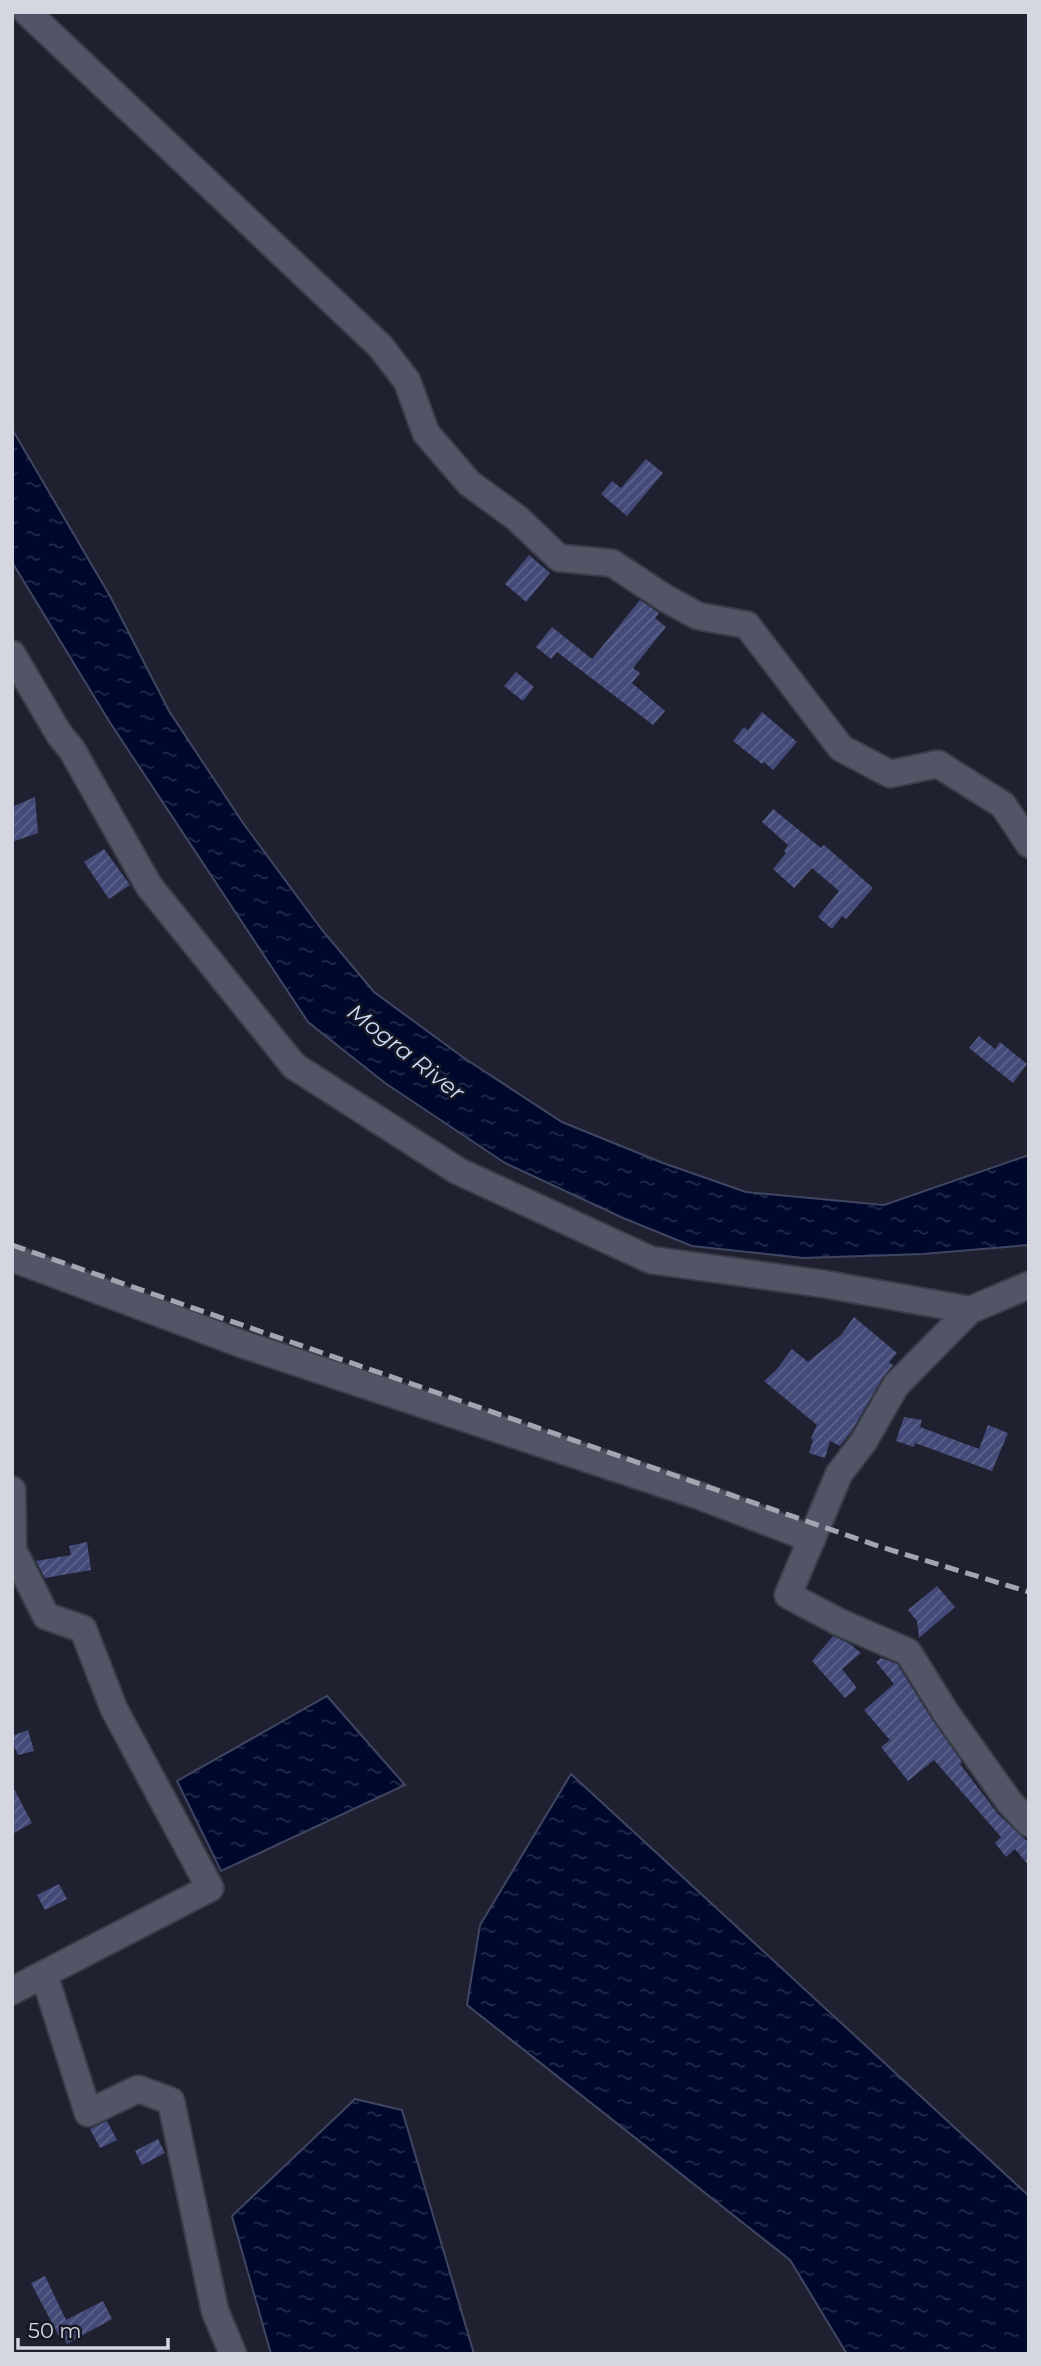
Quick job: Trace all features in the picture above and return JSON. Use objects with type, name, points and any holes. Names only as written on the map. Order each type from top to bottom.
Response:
[{"type":"street","points":[[27,12],[380,346],[407,381],[426,433],[469,483],[517,518],[559,558],[612,563],[698,616],[747,625],[841,748],[890,774],[939,764],[1003,806],[1029,844]]},
{"type":"street","points":[[12,654],[59,734],[72,750],[149,886],[294,1066],[458,1171],[651,1261],[824,1284],[970,1310]]},
{"type":"street","points":[[12,1258],[242,1343],[700,1496],[812,1539]]},
{"type":"street","points":[[1029,1285],[970,1310],[896,1385],[864,1441],[839,1474],[788,1595],[839,1622],[908,1652],[946,1713],[1010,1803],[1029,1822]]},
{"type":"street","points":[[12,1490],[13,1550],[46,1616],[83,1629],[114,1709],[210,1888],[12,1991]]},
{"type":"street","points":[[44,1974],[88,2113],[138,2088],[171,2101],[215,2311],[233,2354]]},
{"type":"water","name":"Mogra River","points":[[12,429],[110,596],[169,711],[243,823],[322,930],[374,992],[464,1058],[562,1122],[663,1163],[746,1192],[884,1205],[1029,1155],[1029,1245],[923,1254],[803,1258],[692,1246],[623,1218],[505,1163],[385,1083],[308,1022],[109,721],[12,562]]},
{"type":"water","points":[[327,1696],[405,1785],[221,1871],[177,1781]]},
{"type":"water","points":[[571,1774],[1029,2196],[1029,2354],[847,2354],[790,2260],[467,2005],[480,1925]]},
{"type":"water","points":[[355,2099],[402,2110],[474,2354],[271,2354],[232,2216]]},
{"type":"building","points":[[646,459],[663,473],[627,516],[601,494],[612,481],[621,488]]},
{"type":"building","points":[[529,555],[550,573],[526,602],[505,584]]},
{"type":"building","points":[[640,600],[659,613],[655,618],[666,627],[633,668],[640,673],[632,683],[665,711],[653,725],[557,652],[551,659],[536,647],[552,627],[592,659]]},
{"type":"building","points":[[516,672],[534,687],[523,701],[504,686]]},
{"type":"building","points":[[762,712],[797,742],[773,770],[733,741],[744,727],[748,730]]},
{"type":"building","points":[[35,797],[38,833],[12,842],[12,807]]},
{"type":"building","points":[[773,809],[821,848],[824,845],[873,888],[846,919],[842,916],[832,929],[818,917],[839,891],[812,868],[794,888],[773,869],[786,853],[784,851],[788,845],[762,822]]},
{"type":"building","points":[[104,849],[130,885],[109,899],[84,862]]},
{"type":"building","points":[[979,1036],[995,1049],[1000,1042],[1027,1064],[1013,1083],[969,1048]]},
{"type":"building","points":[[854,1317],[897,1353],[889,1362],[893,1365],[851,1432],[840,1446],[830,1441],[825,1458],[809,1453],[813,1440],[811,1438],[817,1425],[764,1381],[792,1349],[808,1362],[841,1335]]},
{"type":"building","points":[[904,1417],[922,1420],[920,1427],[979,1449],[988,1425],[1008,1433],[992,1471],[915,1443],[914,1447],[896,1441]]},
{"type":"building","points":[[87,1542],[91,1570],[45,1578],[36,1561],[71,1555],[69,1546]]},
{"type":"building","points":[[937,1586],[955,1607],[919,1638],[917,1621],[908,1610]]},
{"type":"building","points":[[833,1636],[861,1653],[842,1669],[857,1688],[845,1698],[812,1661]]},
{"type":"building","points":[[881,1658],[897,1664],[962,1762],[960,1764],[998,1814],[1029,1843],[1029,1866],[1015,1849],[1006,1857],[995,1843],[1001,1837],[934,1760],[908,1781],[881,1747],[890,1740],[864,1710],[894,1684],[876,1662]]},
{"type":"building","points":[[28,1730],[34,1751],[18,1755],[12,1736]]},
{"type":"building","points":[[12,1785],[32,1823],[12,1834]]},
{"type":"building","points":[[59,1884],[67,1899],[45,1910],[37,1895]]},
{"type":"building","points":[[107,2121],[117,2140],[100,2148],[90,2129]]},
{"type":"building","points":[[158,2139],[165,2153],[142,2165],[135,2151]]},
{"type":"building","points":[[45,2276],[66,2320],[103,2301],[112,2319],[67,2344],[64,2339],[61,2340],[31,2283]]},
{"type":"railway","points":[[12,1245],[881,1547],[1029,1592]]}]
